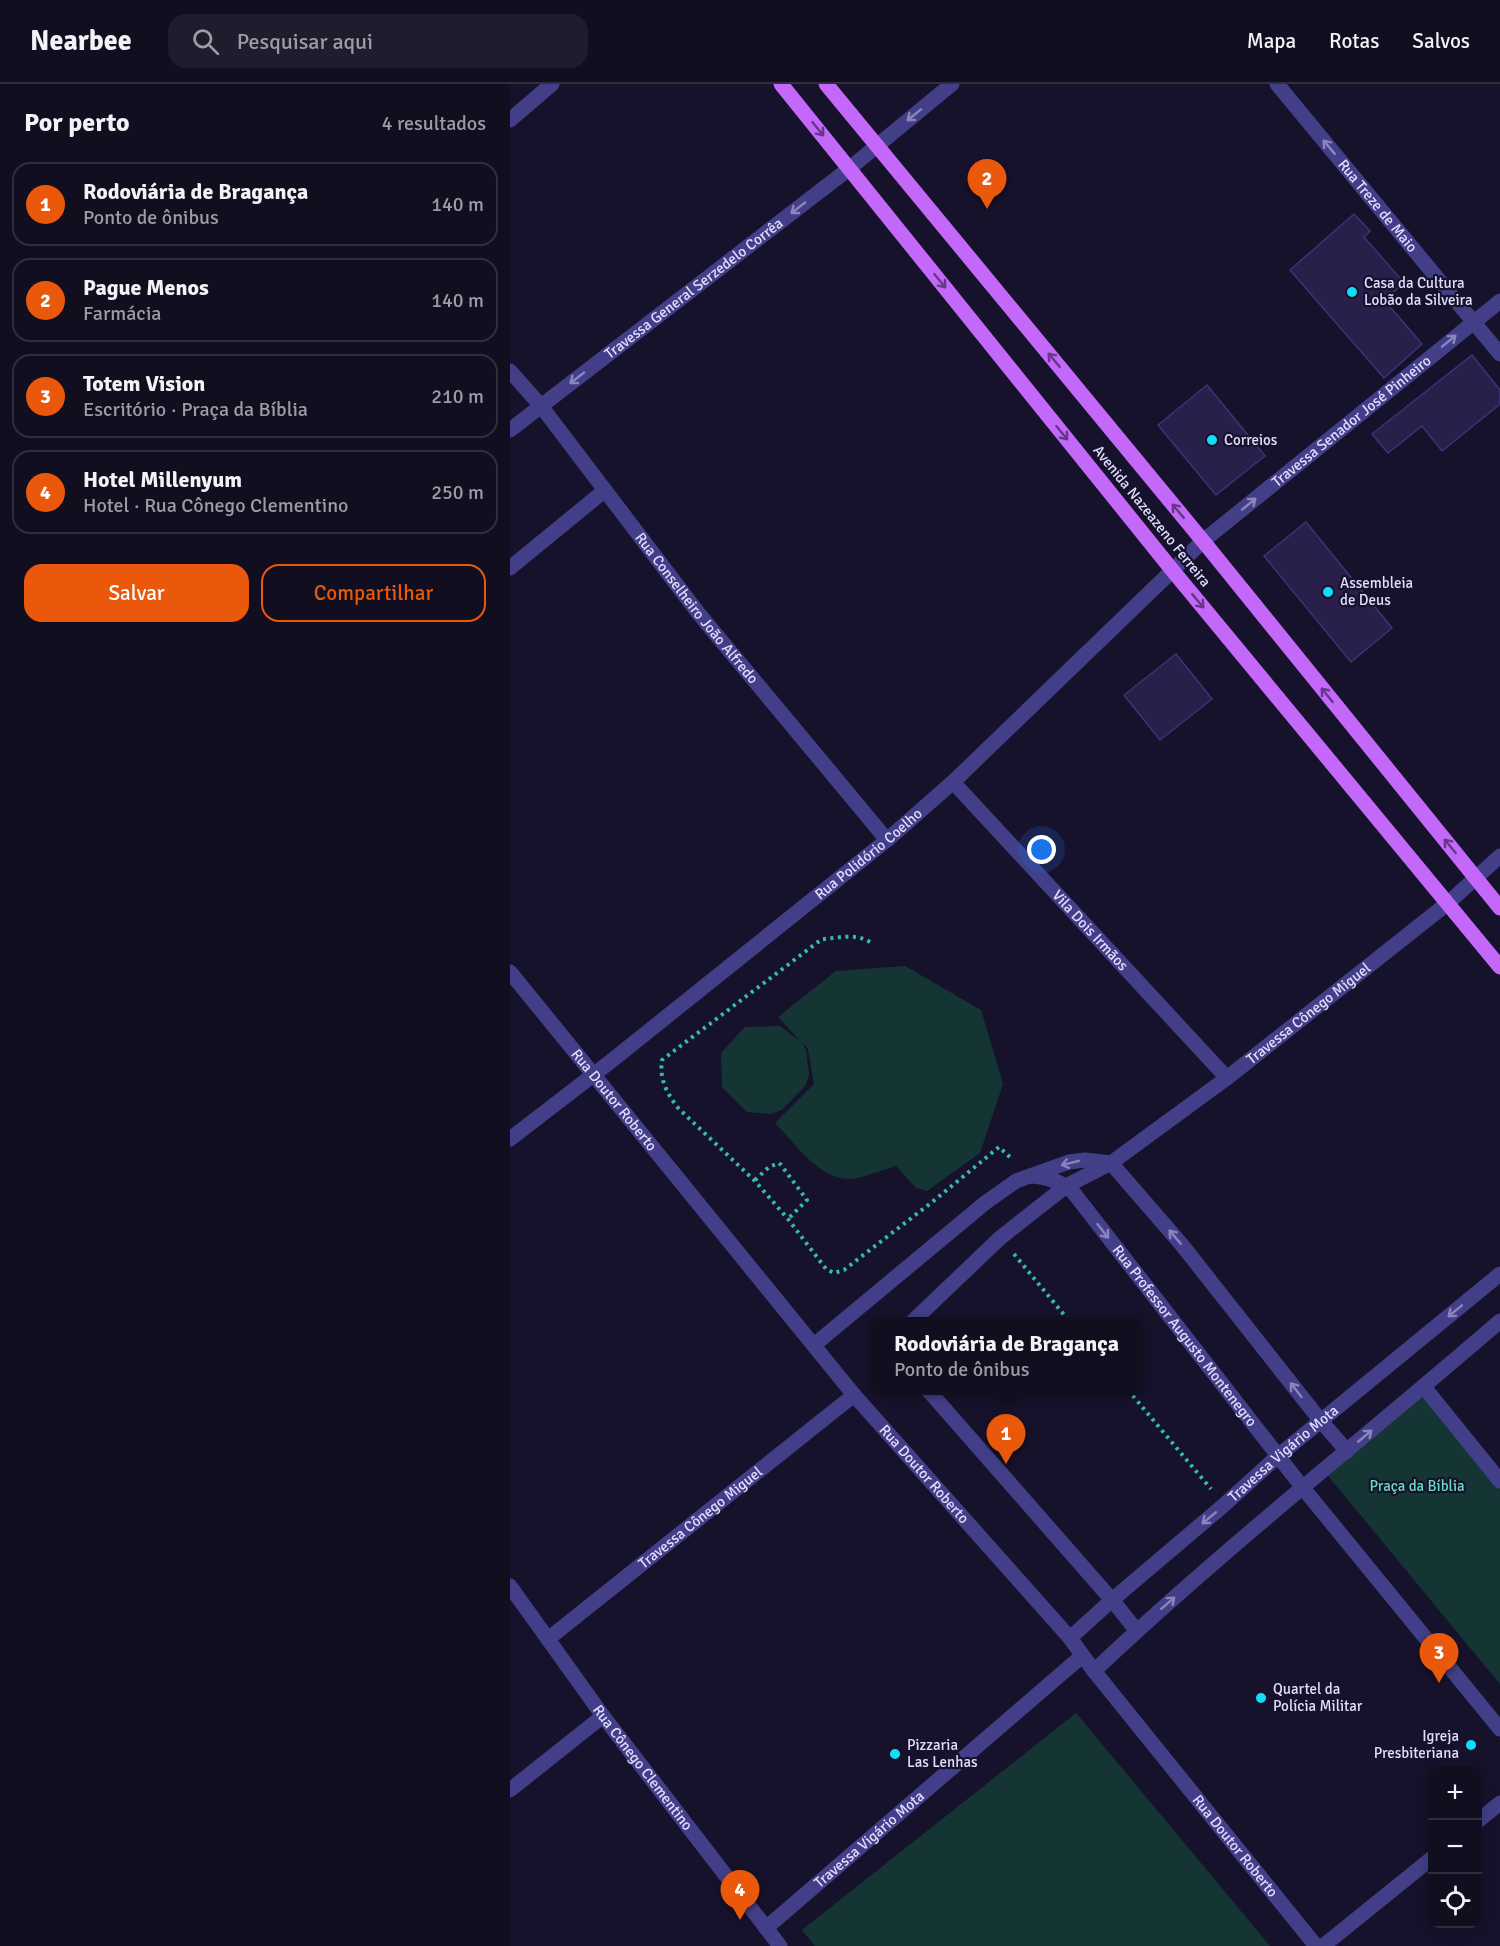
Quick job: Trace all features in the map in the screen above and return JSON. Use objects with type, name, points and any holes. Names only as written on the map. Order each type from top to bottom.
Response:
[{"type":"main road","name":"Avenida Nazeazeno Ferreira","points":[[781,84],[1173,571],[1500,966]]},
{"type":"main road","name":"Avenida Nazeazeno Ferreira","points":[[826,84],[1203,542],[1500,908]]},
{"type":"street","points":[[510,120],[552,84]]},
{"type":"street","name":"Travessa General Serzedelo Corrêa","points":[[510,430],[850,168],[952,84]]},
{"type":"street","name":"Rua Treze de Maio","points":[[1277,84],[1500,354]]},
{"type":"street","name":"Travessa Senador José Pinheiro","points":[[1203,542],[1500,300]]},
{"type":"street","name":"Rua Conselheiro João Alfredo","points":[[510,371],[541,406],[699,614],[887,840]]},
{"type":"street","points":[[510,568],[604,491]]},
{"type":"street","name":"Rua Polidório Coelho","points":[[510,1139],[594,1075],[887,840],[953,782],[1203,542]]},
{"type":"street","name":"Vila Dois Irmãos","points":[[953,782],[1227,1078]]},
{"type":"street","name":"Travessa Cônego Miguel","points":[[917,1317],[1000,1238],[1066,1186],[1111,1163],[1227,1078],[1448,903],[1500,856]]},
{"type":"street","name":"Rua Doutor Roberto","points":[[510,972],[854,1395],[1070,1638],[1082,1656],[1316,1946]]},
{"type":"street","points":[[814,1345],[985,1203],[1016,1181],[1069,1162],[1085,1160],[1111,1163],[1182,1245],[1347,1451]]},
{"type":"street","points":[[1031,1176],[1054,1180],[1066,1186]]},
{"type":"street","name":"Rua Professor Augusto Montenegro","points":[[1066,1186],[1073,1192],[1303,1488]]},
{"type":"street","name":"Travessa Vigário Mota","points":[[1070,1638],[1320,1420],[1500,1274]]},
{"type":"street","points":[[1094,1671],[1137,1631],[1500,1321]]},
{"type":"street","points":[[1424,1387],[1500,1481]]},
{"type":"street","name":"Travessa Cônego Miguel","points":[[548,1639],[854,1395]]},
{"type":"street","points":[[932,1395],[1137,1631]]},
{"type":"street","points":[[1303,1488],[1500,1729]]},
{"type":"street","name":"Rua Cônego Clementino","points":[[510,1586],[603,1716],[780,1946]]},
{"type":"street","name":"Travessa Vigário Mota","points":[[766,1928],[1082,1656]]},
{"type":"street","points":[[510,1790],[603,1716]]},
{"type":"street","points":[[1479,1820],[1500,1803]]},
{"type":"street","points":[[1323,1946],[1428,1861]]},
{"type":"path","points":[[870,942],[862,937],[849,936],[822,939],[662,1060],[660,1071],[662,1082],[671,1099],[755,1181],[830,1273],[838,1273],[936,1199],[999,1147],[1031,1176]]},
{"type":"path","points":[[755,1181],[769,1167],[778,1163],[781,1165],[807,1200],[788,1219]]},
{"type":"path","points":[[1000,1238],[1066,1317]]},
{"type":"path","points":[[1132,1395],[1224,1505]]},
{"type":"green space","points":[[905,966],[981,1010],[1003,1084],[980,1153],[927,1191],[916,1188],[896,1166],[861,1177],[839,1178],[818,1167],[775,1123],[814,1084],[808,1049],[802,1042],[806,1050],[809,1074],[806,1085],[782,1110],[770,1114],[747,1112],[722,1087],[721,1053],[745,1027],[780,1026],[801,1042],[778,1017],[836,971]]},
{"type":"green space","name":"Praça da Bíblia","points":[[1421,1391],[1500,1488],[1500,1684],[1324,1471]]},
{"type":"green space","points":[[1076,1713],[1270,1946],[815,1946],[802,1930]]},
{"type":"building","name":"Casa da Cultura Lobão da Silveira","points":[[1354,214],[1370,231],[1364,237],[1404,283],[1384,300],[1422,344],[1384,378],[1290,270]]},
{"type":"building","points":[[1472,355],[1500,390],[1500,404],[1442,451],[1422,426],[1388,453],[1372,434]]},
{"type":"building","name":"Correios","points":[[1207,385],[1265,456],[1216,495],[1158,425]]},
{"type":"building","name":"Assembleia de Deus","points":[[1306,522],[1392,628],[1351,662],[1264,556]]},
{"type":"building","points":[[1176,654],[1212,699],[1160,740],[1124,695]]},
{"type":"place","name":"Pague Menos","points":[[987,209]]},
{"type":"place","name":"Casa da Cultura Lobão da Silveira","points":[[1352,292]]},
{"type":"place","name":"Correios","points":[[1212,440]]},
{"type":"place","name":"Assembleia de Deus","points":[[1328,592]]},
{"type":"place","name":"Rodoviária de Bragança","points":[[1006,1464]]},
{"type":"place","name":"Totem Vision","points":[[1439,1683]]},
{"type":"place","name":"Quartel da Polícia Militar","points":[[1261,1698]]},
{"type":"place","name":"Igreja Presbiteriana","points":[[1471,1745]]},
{"type":"place","name":"Pizzaria Las Lenhas","points":[[895,1754]]},
{"type":"place","name":"Hotel Millenyum","points":[[740,1920]]}]
